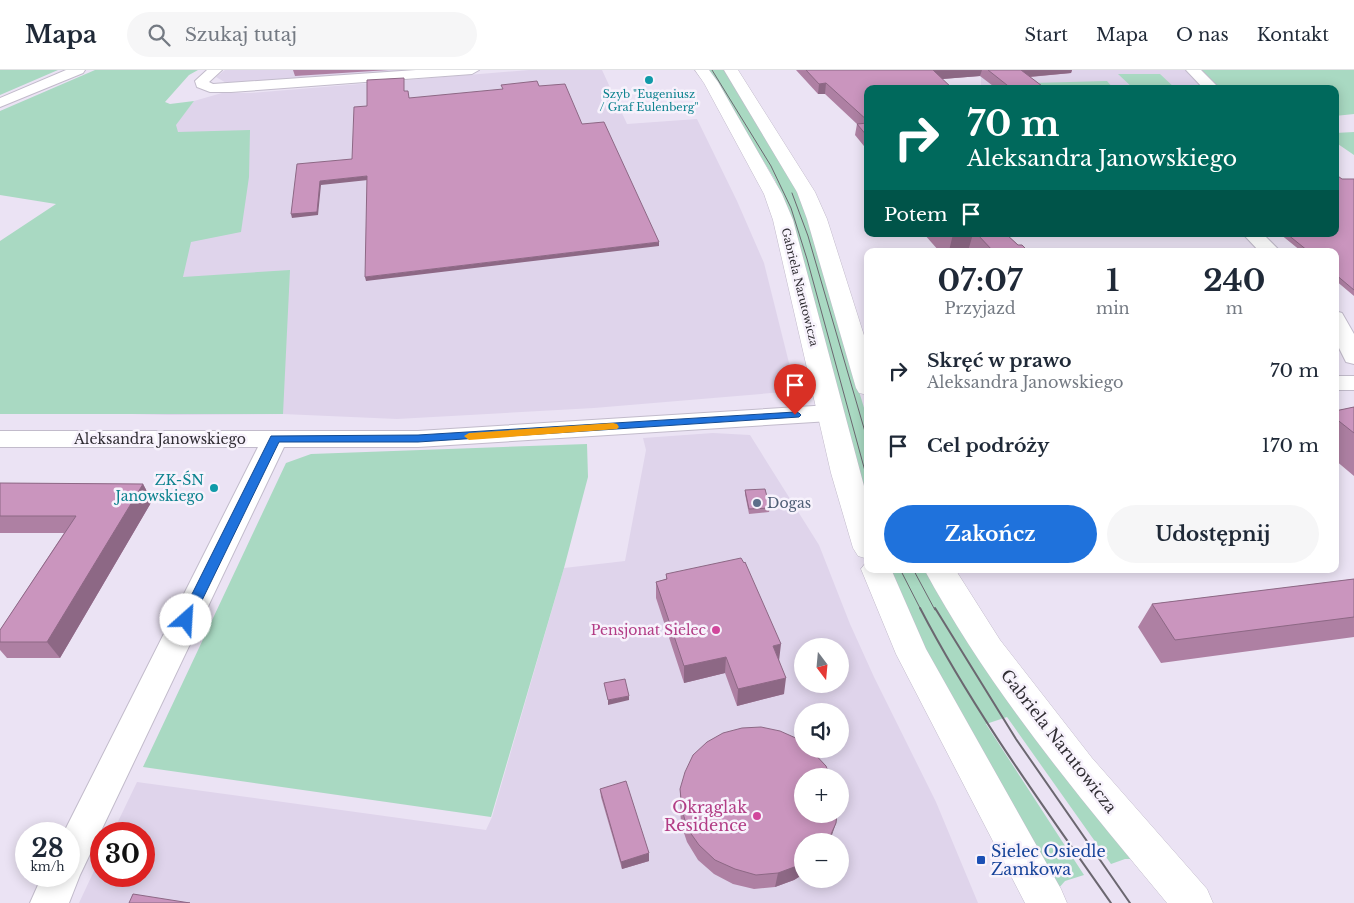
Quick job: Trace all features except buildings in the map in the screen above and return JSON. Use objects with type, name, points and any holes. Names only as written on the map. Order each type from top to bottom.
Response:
[{"type":"street","points":[[0,103],[78,70]]},
{"type":"street","points":[[215,70],[202,81],[204,86],[217,89],[281,86],[472,70]]},
{"type":"street","name":"Gabriela Narutowicza","points":[[702,70],[711,82],[773,194],[783,220],[830,413],[864,534]]},
{"type":"street","points":[[731,70],[806,192],[817,219],[864,375]]},
{"type":"street","points":[[1193,70],[1209,85]]},
{"type":"street","points":[[1255,237],[1267,248]]},
{"type":"street","points":[[1339,325],[1354,357]]},
{"type":"street","points":[[1339,383],[1354,384]]},
{"type":"street","name":"Aleksandra Janowskiego","points":[[0,439],[418,439],[830,413]]},
{"type":"street","points":[[80,838],[275,438]]},
{"type":"street","points":[[878,573],[912,654],[1008,835],[1047,903]]},
{"type":"street","name":"Gabriela Narutowicza","points":[[941,573],[988,649],[1079,770],[1193,903]]},
{"type":"street","points":[[49,903],[57,887]]},
{"type":"shaded area","points":[[225,70],[418,70],[228,84],[216,77]]},
{"type":"shaded area","points":[[529,70],[602,70],[627,124],[697,119],[737,201],[764,263],[796,391],[594,408],[397,419],[283,414],[168,415],[23,411],[0,248],[175,125],[194,101],[222,93],[251,93]]},
{"type":"shaded area","points":[[972,70],[1187,70],[1202,85],[981,85],[981,77]]},
{"type":"shaded area","points":[[713,433],[750,435],[819,545],[850,624],[936,802],[978,903],[79,903],[90,880],[90,887],[155,887],[155,822],[118,822],[137,782],[486,830],[492,817],[564,568],[625,561],[646,450],[643,438]]},
{"type":"green space","points":[[0,70],[58,70],[0,95]]},
{"type":"green space","points":[[95,70],[198,70],[189,75],[165,102],[170,104],[194,101],[176,125],[178,132],[250,130],[249,177],[241,232],[191,242],[183,277],[290,270],[283,414],[0,414],[0,241],[56,204],[0,195],[0,111]]},
{"type":"green space","points":[[708,70],[725,70],[796,190],[808,219],[864,408],[864,490],[793,225],[775,180]]},
{"type":"green space","points":[[1200,70],[1354,70],[1354,114],[1339,116],[1339,85],[1216,85]]},
{"type":"green space","points":[[1118,74],[1160,74],[1172,85],[1130,85]]},
{"type":"green space","points":[[1107,81],[1110,85],[1034,85],[1032,83]]},
{"type":"green space","points":[[1354,132],[1354,155],[1339,145],[1339,133]]},
{"type":"green space","points":[[587,444],[588,477],[564,568],[491,817],[143,767],[286,463],[311,454]]},
{"type":"green space","points":[[890,573],[929,573],[950,612],[1134,859],[1125,859],[1111,864],[1007,717],[986,724],[1084,875],[1065,881],[1058,889],[922,643]]},
{"type":"tram line","points":[[712,70],[771,166],[791,208],[807,259],[864,467]]},
{"type":"tram line","points":[[792,193],[808,236],[864,428]]},
{"type":"tram line","points":[[902,573],[921,610]]},
{"type":"tram line","points":[[915,573],[935,610]]},
{"type":"tram line","points":[[920,608],[986,722],[1111,903]]},
{"type":"tram line","points":[[935,608],[1016,739],[1130,903]]},
{"type":"slow traffic","points":[[469,436],[613,427]]},
{"type":"place","name":"Szyb \"Eugeniusz / Graf Eulenberg\"","points":[[649,80]]},
{"type":"place","name":"ZK-ŚN Janowskiego","points":[[214,488]]},
{"type":"place","name":"Dogas","points":[[757,503]]},
{"type":"place","name":"Pensjonat Sielec","points":[[716,630]]},
{"type":"place","name":"Okrąglak Residence","points":[[757,816]]},
{"type":"place","name":"Sielec Osiedle Zamkowa","points":[[981,860]]},
{"type":"route","points":[[186,620],[275,438],[418,439],[795,415]]}]
